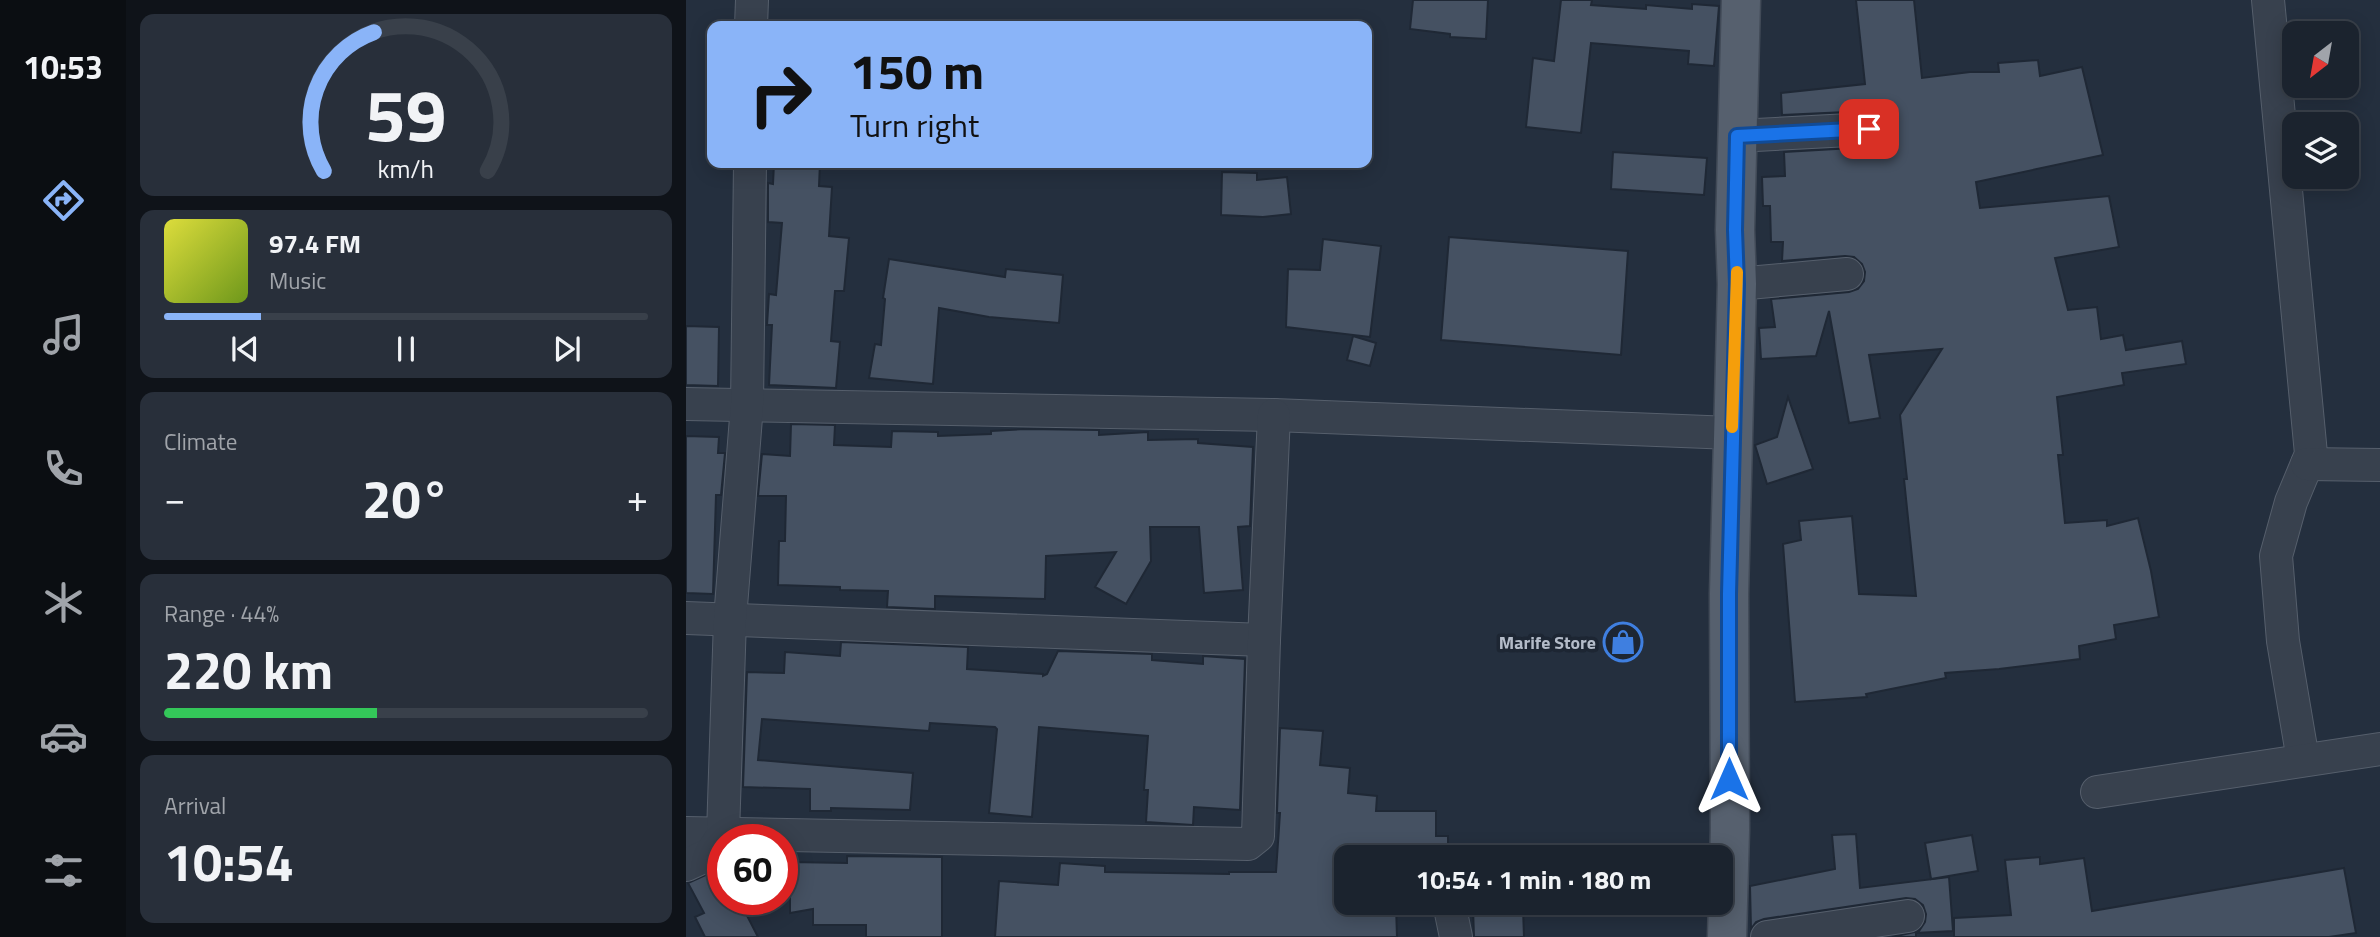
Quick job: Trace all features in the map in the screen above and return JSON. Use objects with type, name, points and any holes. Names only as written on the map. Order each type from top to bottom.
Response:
[{"type":"main road","points":[[1725,845],[1740,0]]},
{"type":"main road","points":[[1725,915],[1727,937]]},
{"type":"street","points":[[751,21],[752,0]]},
{"type":"street","points":[[2268,0],[2311,454],[2291,502],[2276,556],[2283,641],[2303,760]]},
{"type":"street","points":[[1737,136],[1869,129]]},
{"type":"street","points":[[723,824],[730,619],[747,405],[750,168]]},
{"type":"street","points":[[1737,284],[1847,274]]},
{"type":"street","points":[[686,404],[1275,415],[1732,433]]},
{"type":"street","points":[[798,835],[1248,844],[1258,836],[1275,415]]},
{"type":"street","points":[[2307,464],[2380,465]]},
{"type":"street","points":[[686,618],[1264,640]]},
{"type":"street","points":[[2098,792],[2380,748]]},
{"type":"street","points":[[686,833],[707,834]]},
{"type":"street","points":[[686,865],[707,855]]},
{"type":"street","points":[[1451,915],[1455,937]]},
{"type":"street","points":[[1767,937],[1908,916]]},
{"type":"building","points":[[1413,0],[1488,0],[1486,39],[1450,37],[1450,34],[1410,29]]},
{"type":"building","points":[[1561,0],[1592,0],[1591,5],[1646,9],[1646,5],[1692,9],[1692,4],[1719,6],[1714,66],[1688,64],[1689,51],[1591,43],[1581,133],[1526,127],[1533,58],[1554,61]]},
{"type":"building","points":[[1856,0],[1914,0],[1922,78],[1970,72],[1999,72],[1998,63],[2038,60],[2040,76],[2082,67],[2103,155],[1976,182],[1980,208],[2109,196],[2119,247],[2055,258],[2068,310],[2097,307],[2101,339],[2123,335],[2126,350],[2182,341],[2186,364],[2122,373],[2124,385],[2057,397],[2063,455],[2058,455],[2065,523],[2107,520],[2107,526],[2138,518],[2159,617],[2114,625],[2116,639],[2079,646],[2080,659],[1945,673],[1946,678],[1866,694],[1867,697],[1795,702],[1783,544],[1801,540],[1799,521],[1852,516],[1859,594],[1916,596],[1900,415],[1942,349],[1869,355],[1880,418],[1849,423],[1829,311],[1816,356],[1761,359],[1759,328],[1775,327],[1771,299],[1849,292],[1858,289],[1864,281],[1862,264],[1854,257],[1782,261],[1783,242],[1771,242],[1770,206],[1763,206],[1762,177],[1785,176],[1784,152],[1870,147],[1878,145],[1885,138],[1885,120],[1877,112],[1782,115],[1781,93],[1865,84]]},
{"type":"building","points":[[1613,152],[1707,158],[1704,195],[1611,189]]},
{"type":"building","points":[[774,168],[820,168],[819,186],[832,187],[829,236],[849,238],[844,291],[835,291],[831,341],[840,342],[836,388],[769,385],[772,325],[767,325],[769,294],[776,295],[782,223],[768,222],[768,183],[773,184]]},
{"type":"building","points":[[1222,172],[1257,173],[1257,180],[1287,177],[1291,214],[1263,217],[1221,215]]},
{"type":"building","points":[[1449,237],[1628,251],[1621,355],[1441,340]]},
{"type":"building","points":[[1323,239],[1381,246],[1370,337],[1286,327],[1288,269],[1320,270]]},
{"type":"building","points":[[889,259],[1005,277],[1006,269],[1063,275],[1059,323],[989,317],[939,308],[933,384],[869,378],[875,344],[881,345],[883,298]]},
{"type":"building","points":[[686,326],[719,327],[718,386],[686,385]]},
{"type":"building","points":[[1353,336],[1376,343],[1370,366],[1347,360]]},
{"type":"building","points":[[1788,397],[1813,469],[1767,484],[1755,445],[1777,437]]},
{"type":"building","points":[[791,424],[835,425],[834,445],[891,447],[892,431],[938,432],[938,436],[991,434],[991,431],[1025,429],[1099,430],[1099,435],[1148,432],[1148,440],[1198,439],[1198,443],[1253,447],[1250,526],[1238,527],[1243,590],[1204,593],[1199,527],[1150,527],[1151,561],[1126,604],[1095,587],[1116,552],[1046,556],[1045,599],[935,596],[935,609],[887,607],[888,591],[778,585],[779,541],[785,541],[786,496],[758,496],[762,454],[790,456]]},
{"type":"building","points":[[686,436],[719,437],[718,453],[725,453],[721,495],[716,495],[713,594],[686,593]]},
{"type":"building","points":[[841,642],[968,647],[967,669],[1043,676],[1047,674],[1058,651],[1152,654],[1152,660],[1203,664],[1203,656],[1245,659],[1240,810],[1194,807],[1193,825],[1146,822],[1148,790],[1144,790],[1148,736],[1039,727],[1032,817],[989,813],[997,729],[995,727],[930,723],[929,731],[762,719],[758,760],[913,773],[910,810],[831,808],[831,811],[810,811],[810,789],[743,787],[747,672],[784,673],[785,652],[840,656]]},
{"type":"building","points":[[1280,728],[1323,731],[1320,765],[1350,768],[1348,793],[1377,796],[1376,811],[1436,811],[1436,836],[1448,836],[1448,845],[1334,845],[1334,915],[1396,915],[1397,937],[995,937],[999,881],[1058,885],[1060,863],[1105,866],[1105,872],[1276,872],[1280,813],[1277,813]]},
{"type":"building","points":[[1856,834],[1860,888],[1949,877],[1953,931],[1916,933],[1916,937],[1892,937],[1919,931],[1925,922],[1923,905],[1915,899],[1906,898],[1764,919],[1756,922],[1751,929],[1750,886],[1835,869],[1832,835]]},
{"type":"building","points":[[1972,835],[1978,871],[1931,879],[1925,843]]},
{"type":"building","points":[[847,856],[942,857],[942,937],[866,937],[866,925],[813,925],[813,909],[798,912],[798,862],[847,863]]},
{"type":"building","points":[[2040,857],[2040,864],[2084,858],[2092,911],[2344,868],[2356,933],[2329,937],[1954,937],[1954,918],[2011,915],[2005,860]]},
{"type":"building","points":[[707,874],[707,915],[747,915],[758,937],[705,937],[695,917],[704,913],[688,883]]},
{"type":"building","points":[[1473,915],[1523,915],[1524,937],[1474,937]]},
{"type":"slow traffic","points":[[1732,427],[1737,272]]},
{"type":"place","name":"Marife Store","points":[[1623,642]]},
{"type":"route","points":[[1729,779],[1729,594],[1737,284],[1737,136],[1869,129]]}]
